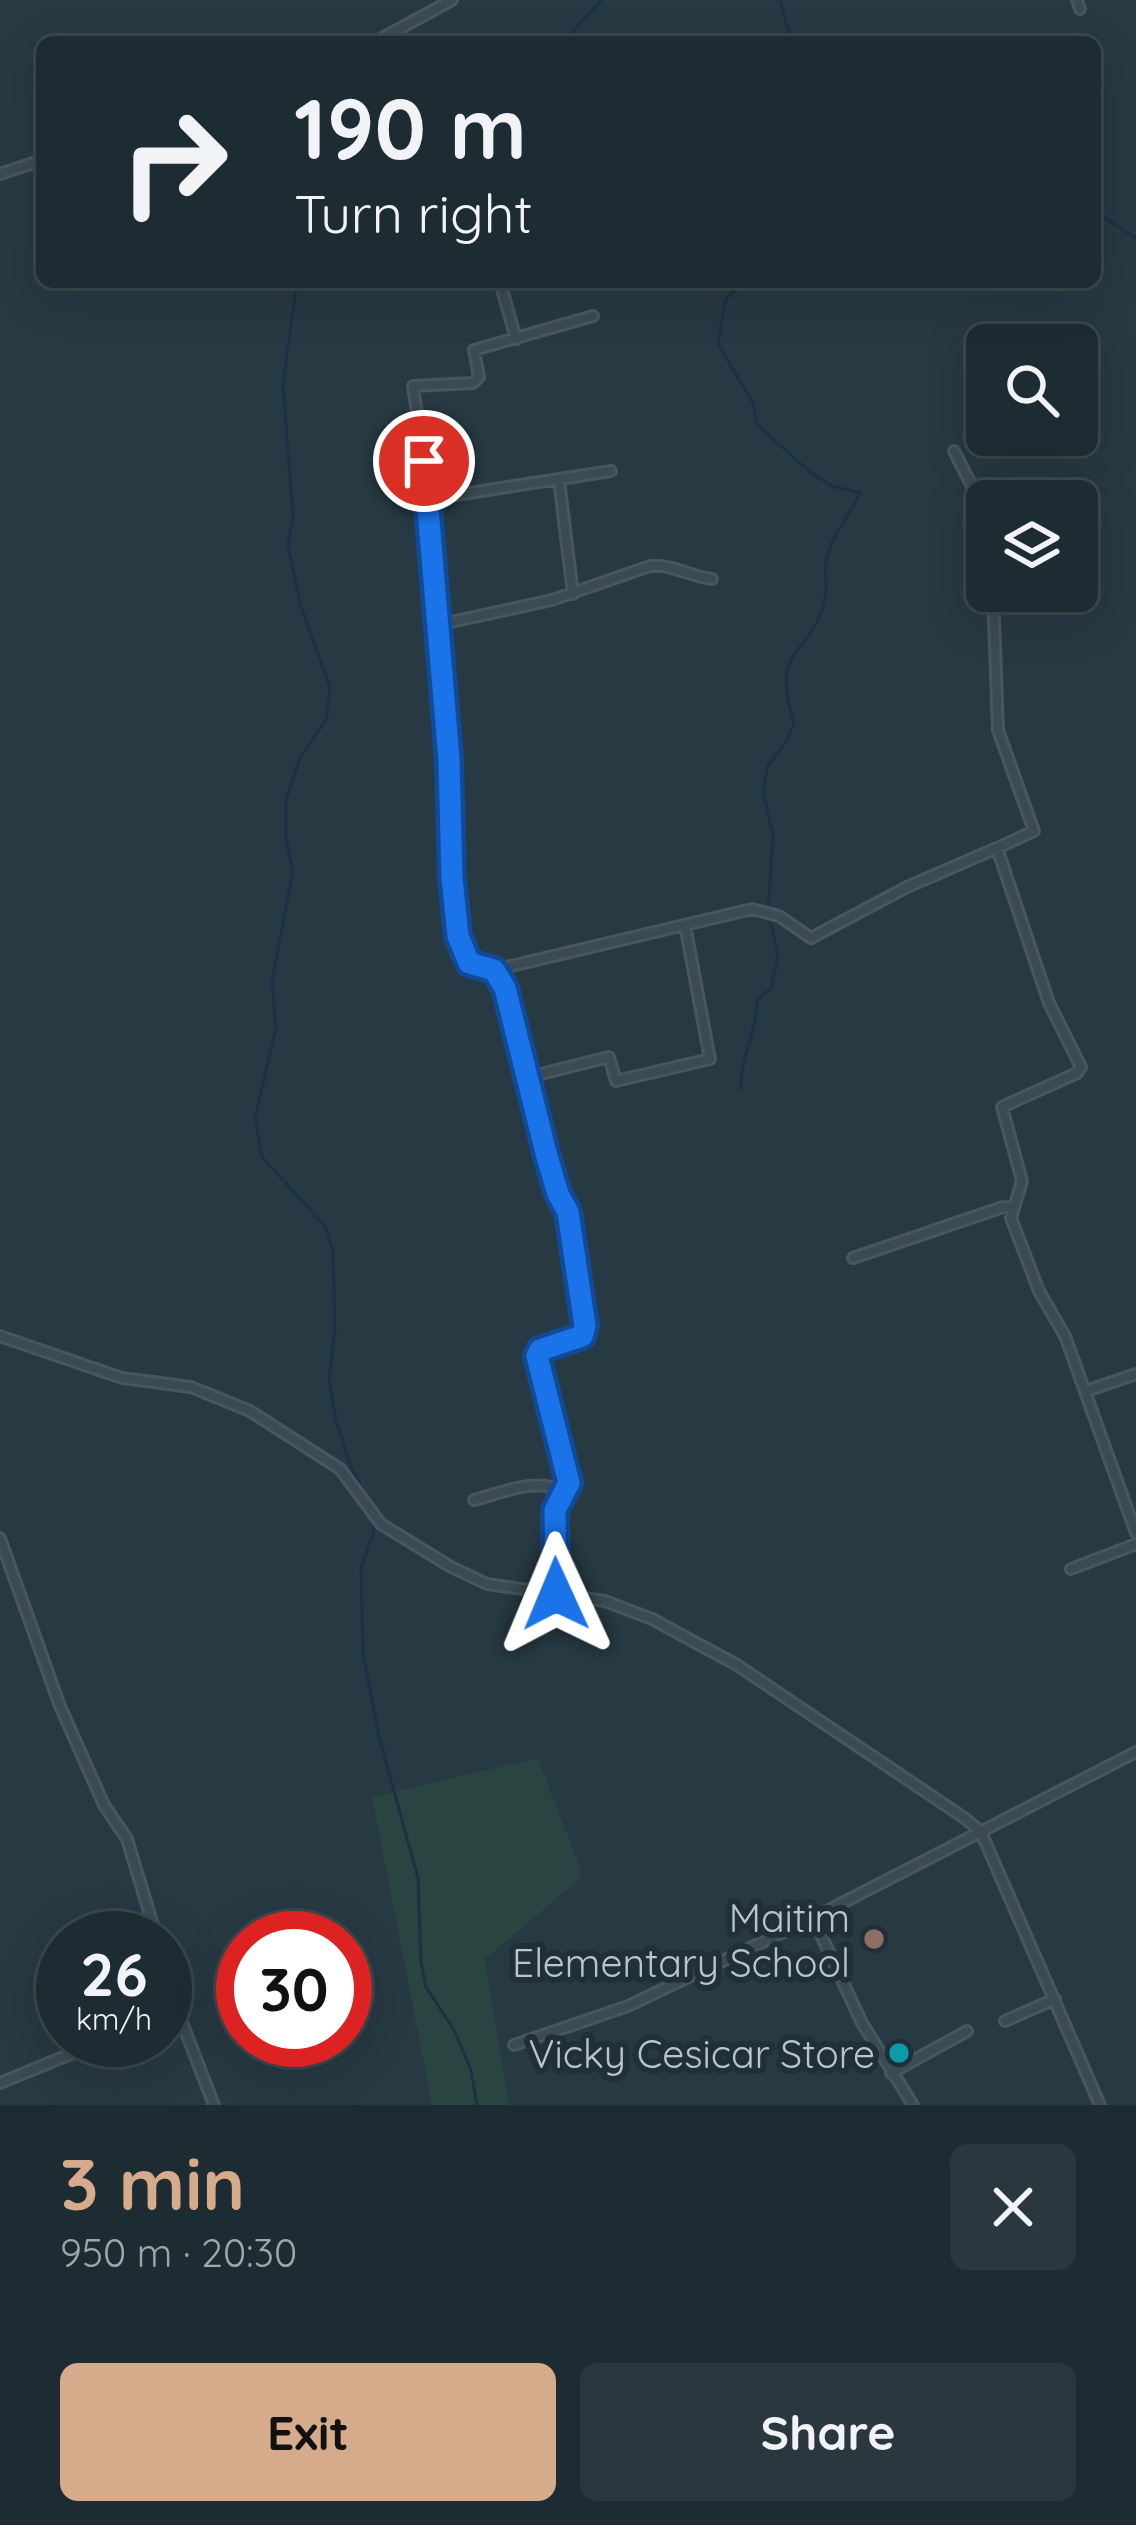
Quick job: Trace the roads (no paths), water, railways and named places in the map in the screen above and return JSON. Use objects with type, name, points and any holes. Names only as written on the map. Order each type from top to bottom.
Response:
[{"type":"street","points":[[386,36],[452,0]]},
{"type":"street","points":[[0,174],[36,162]]},
{"type":"street","points":[[502,288],[516,339]]},
{"type":"street","points":[[593,316],[474,350],[478,377],[472,383],[413,386],[430,500],[458,936],[469,963],[494,970],[752,909],[779,916],[804,937],[818,936],[907,887],[1034,831],[998,730],[994,612]]},
{"type":"street","points":[[954,452],[969,480]]},
{"type":"street","points":[[430,500],[611,471]]},
{"type":"street","points":[[559,480],[573,594]]},
{"type":"street","points":[[436,625],[573,594],[658,565],[712,579]]},
{"type":"street","points":[[997,848],[1049,1003],[1081,1067],[1002,1107],[1022,1181],[1011,1218],[1039,1291],[1065,1336],[1136,1533]]},
{"type":"street","points":[[529,1077],[609,1057],[616,1081],[710,1059],[685,925]]},
{"type":"street","points":[[494,970],[505,988],[550,1169],[568,1212],[585,1326],[582,1336],[540,1350],[537,1356],[568,1477],[566,1492],[555,1510],[556,1594]]},
{"type":"street","points":[[853,1258],[1003,1207],[1013,1208]]},
{"type":"street","points":[[0,1336],[122,1378],[191,1387],[250,1411],[340,1469],[376,1519],[451,1567],[488,1584],[605,1601],[652,1619],[737,1665],[981,1832],[1100,2105]]},
{"type":"street","points":[[1086,1391],[1136,1373]]},
{"type":"street","points":[[474,1500],[538,1484],[566,1492]]},
{"type":"street","points":[[0,1538],[60,1706],[104,1805],[127,1839],[149,1911]]},
{"type":"street","points":[[1072,1569],[1136,1544]]},
{"type":"street","points":[[514,2045],[628,2006],[813,1918],[1136,1752]]},
{"type":"street","points":[[813,1918],[862,2023],[913,2105]]},
{"type":"street","points":[[1005,2021],[1055,1999]]},
{"type":"street","points":[[891,2073],[967,2031]]},
{"type":"street","points":[[192,2048],[214,2105]]},
{"type":"street","points":[[0,2083],[39,2067]]},
{"type":"waterway","points":[[569,36],[602,0]]},
{"type":"waterway","points":[[780,0],[793,36]]},
{"type":"waterway","points":[[1101,215],[1136,238]]},
{"type":"waterway","points":[[296,288],[283,384],[293,515],[288,546],[301,607],[330,687],[326,720],[300,758],[286,800],[286,839],[293,871],[272,981],[276,1028],[255,1118],[262,1157],[325,1226],[333,1251],[335,1328],[329,1379],[336,1421],[352,1470],[369,1502]]},
{"type":"waterway","points":[[738,288],[726,299],[718,344],[753,403],[757,424],[810,472],[832,486],[860,493],[828,553],[826,595],[818,619],[789,665],[786,679],[794,723],[768,766],[763,790],[773,836],[768,910],[778,955],[771,988],[757,1001],[741,1089]]},
{"type":"waterway","points":[[372,1517],[374,1531],[361,1568],[363,1653],[379,1737],[418,1878],[426,1987],[454,2030],[471,2070],[477,2105]]},
{"type":"place","name":"Maitim Elementary School","points":[[874,1939]]},
{"type":"place","name":"Vicky Cesicar Store","points":[[899,2053]]}]
